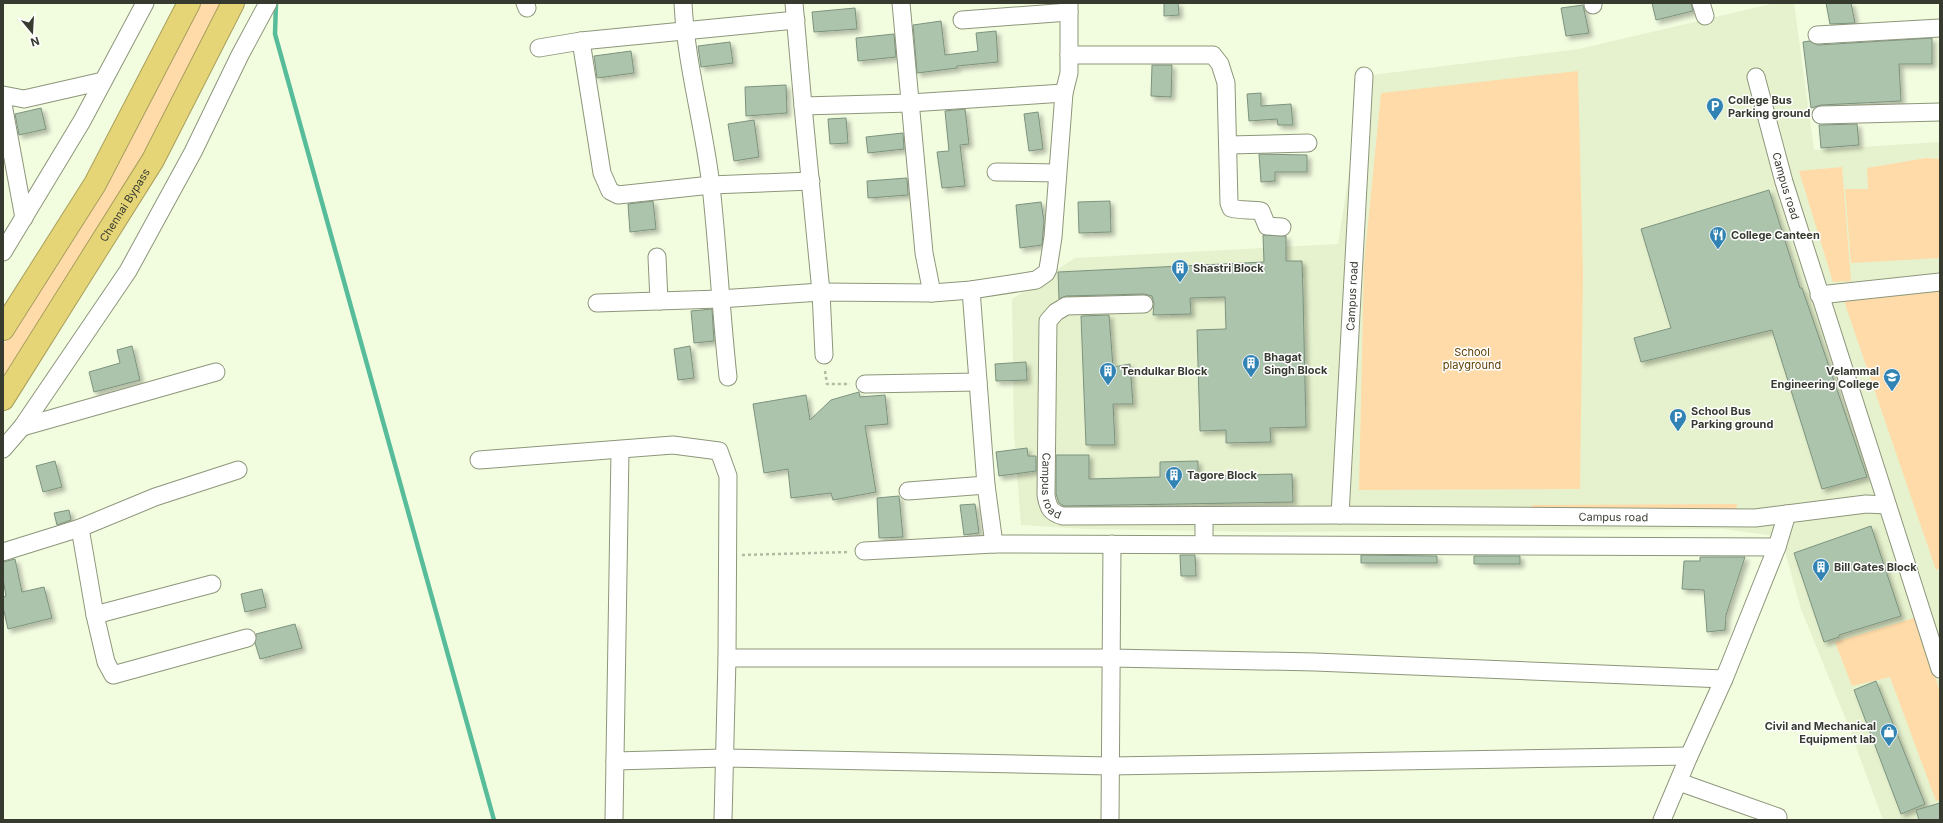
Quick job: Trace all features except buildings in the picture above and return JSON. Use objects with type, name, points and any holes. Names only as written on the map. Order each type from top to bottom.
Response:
[{"type":"highway","points":[[3,329],[95,184],[189,3]]},
{"type":"highway","name":"Chennai Bypass","points":[[3,399],[153,160],[232,3]]},
{"type":"street","points":[[3,252],[82,121],[145,3]]},
{"type":"street","points":[[3,449],[22,427],[128,271],[192,152],[240,55],[268,3]]},
{"type":"street","points":[[684,3],[684,30],[711,185],[719,299],[728,377]]},
{"type":"street","points":[[794,3],[811,181],[824,355]]},
{"type":"street","points":[[901,3],[924,254],[932,293]]},
{"type":"street","points":[[597,303],[719,299],[820,292],[932,293],[971,290],[1036,280],[1046,273],[1053,237],[1064,93],[1069,73],[1069,7],[962,20]]},
{"type":"street","points":[[539,48],[581,41],[796,20]]},
{"type":"street","points":[[1817,35],[1940,28]]},
{"type":"street","points":[[581,41],[602,173],[610,191],[618,195],[711,185],[811,181]]},
{"type":"street","points":[[1069,56],[1213,55],[1220,64],[1226,83],[1229,203],[1231,208],[1254,209],[1261,212],[1267,226],[1282,227]]},
{"type":"street","name":"Campus road","points":[[1340,515],[1364,76]]},
{"type":"street","name":"Campus road","points":[[1756,77],[1784,182],[1819,295],[1940,669]]},
{"type":"street","points":[[3,95],[24,99],[103,82]]},
{"type":"street","points":[[803,106],[910,103],[1064,93]]},
{"type":"street","points":[[3,104],[24,218]]},
{"type":"street","points":[[1821,115],[1940,112]]},
{"type":"street","points":[[1228,145],[1308,143]]},
{"type":"street","points":[[996,172],[1057,173]]},
{"type":"street","points":[[657,257],[659,301]]},
{"type":"street","points":[[1819,295],[1940,282]]},
{"type":"street","points":[[971,290],[986,485],[994,544]]},
{"type":"street","name":"Campus road","points":[[1144,304],[1066,306],[1056,312],[1048,321],[1046,495],[1048,507],[1055,514],[1063,516],[1340,515],[1755,518],[1866,504],[1887,505]]},
{"type":"street","points":[[22,427],[216,372]]},
{"type":"street","points":[[865,384],[978,382]]},
{"type":"street","points":[[479,460],[673,445],[719,451],[728,476],[727,658],[723,820]]},
{"type":"street","points":[[614,820],[620,450]]},
{"type":"street","points":[[3,552],[80,528],[155,497],[238,470]]},
{"type":"street","points":[[908,491],[986,485]]},
{"type":"street","points":[[1662,820],[1724,679],[1778,547],[1787,514]]},
{"type":"street","points":[[1204,516],[1204,544]]},
{"type":"street","points":[[80,528],[95,615],[106,662],[113,675],[247,638]]},
{"type":"street","points":[[864,551],[994,544],[1778,547]]},
{"type":"street","points":[[1110,820],[1112,544]]},
{"type":"street","points":[[95,615],[212,584]]},
{"type":"street","points":[[727,658],[1111,658],[1315,662],[1724,679]]},
{"type":"street","points":[[615,761],[724,758],[1110,766],[1689,756]]},
{"type":"street","points":[[1679,782],[1778,817]]},
{"type":"path","points":[[827,384],[865,384]]},
{"type":"path","points":[[728,556],[864,551]]},
{"type":"shaded area","points":[[1775,3],[1794,3],[1814,150],[1940,142],[1940,820],[1883,820],[1845,717],[1801,609],[1781,537],[1723,529],[1273,532],[1085,529],[1021,525],[1014,434],[1012,299],[1075,258],[1338,244],[1364,76],[1579,49]]},
{"type":"green space","points":[[199,3],[223,3],[144,159],[3,390],[3,345],[74,229]]},
{"type":"green space","name":"School playground","points":[[1578,71],[1583,273],[1580,489],[1359,490],[1364,264],[1381,93]]},
{"type":"green space","points":[[1926,158],[1940,159],[1940,258],[1851,263],[1845,189],[1868,189],[1867,168]]},
{"type":"green space","points":[[1842,167],[1851,281],[1833,282],[1799,171]]},
{"type":"green space","points":[[1940,290],[1940,568],[1936,570],[1844,301]]},
{"type":"green space","points":[[1737,504],[1735,516],[1532,517],[1532,505]]},
{"type":"green space","points":[[1917,617],[1940,692],[1940,800],[1936,801],[1890,677],[1852,686],[1835,642]]},
{"type":"waterway","points":[[276,3],[275,34],[494,820]]},
{"type":"place","name":"College Bus Parking ground","points":[[1715,121]]},
{"type":"place","name":"College Canteen","points":[[1718,250]]},
{"type":"place","name":"Shastri Block","points":[[1180,283]]},
{"type":"place","name":"Bhagat Singh Block","points":[[1251,378]]},
{"type":"place","name":"Tendulkar Block","points":[[1108,386]]},
{"type":"place","name":"Velammal Engineering College","points":[[1892,392]]},
{"type":"place","name":"School Bus Parking ground","points":[[1678,432]]},
{"type":"place","name":"Tagore Block","points":[[1174,490]]},
{"type":"place","name":"Bill Gates Block","points":[[1821,582]]},
{"type":"place","name":"Civil and Mechanical Equipment lab","points":[[1889,747]]}]
